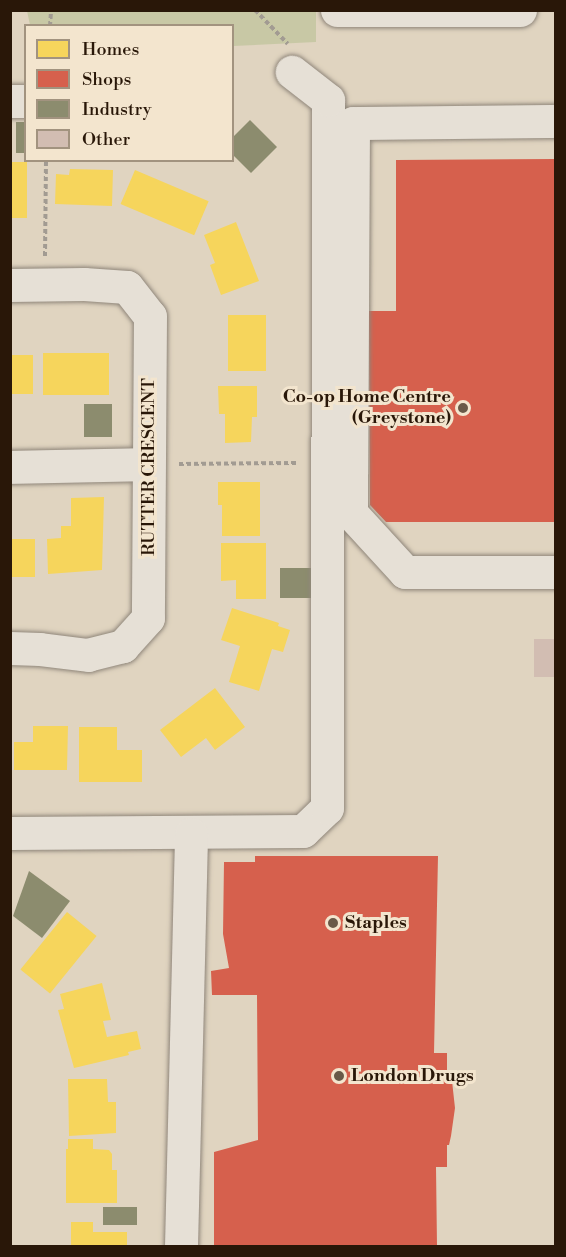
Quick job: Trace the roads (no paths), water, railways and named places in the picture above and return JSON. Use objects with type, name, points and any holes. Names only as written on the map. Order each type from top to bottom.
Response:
[{"type":"street","points":[[337,10],[520,10]]},
{"type":"street","points":[[10,834],[191,834],[303,831],[327,808],[328,100],[292,72]]},
{"type":"street","points":[[555,121],[353,123],[351,513],[405,572],[555,572]]},
{"type":"street","name":"RUTTER CRESCENT","points":[[10,285],[84,284],[127,288],[150,316],[158,464],[148,618],[123,646],[88,655],[10,648]]},
{"type":"street","points":[[10,467],[158,464]]},
{"type":"street","points":[[181,1246],[191,834]]},
{"type":"place","name":"Co-op Home Centre (Greystone)","points":[[463,408]]},
{"type":"place","name":"Staples","points":[[333,923]]},
{"type":"place","name":"London Drugs","points":[[339,1076]]}]
